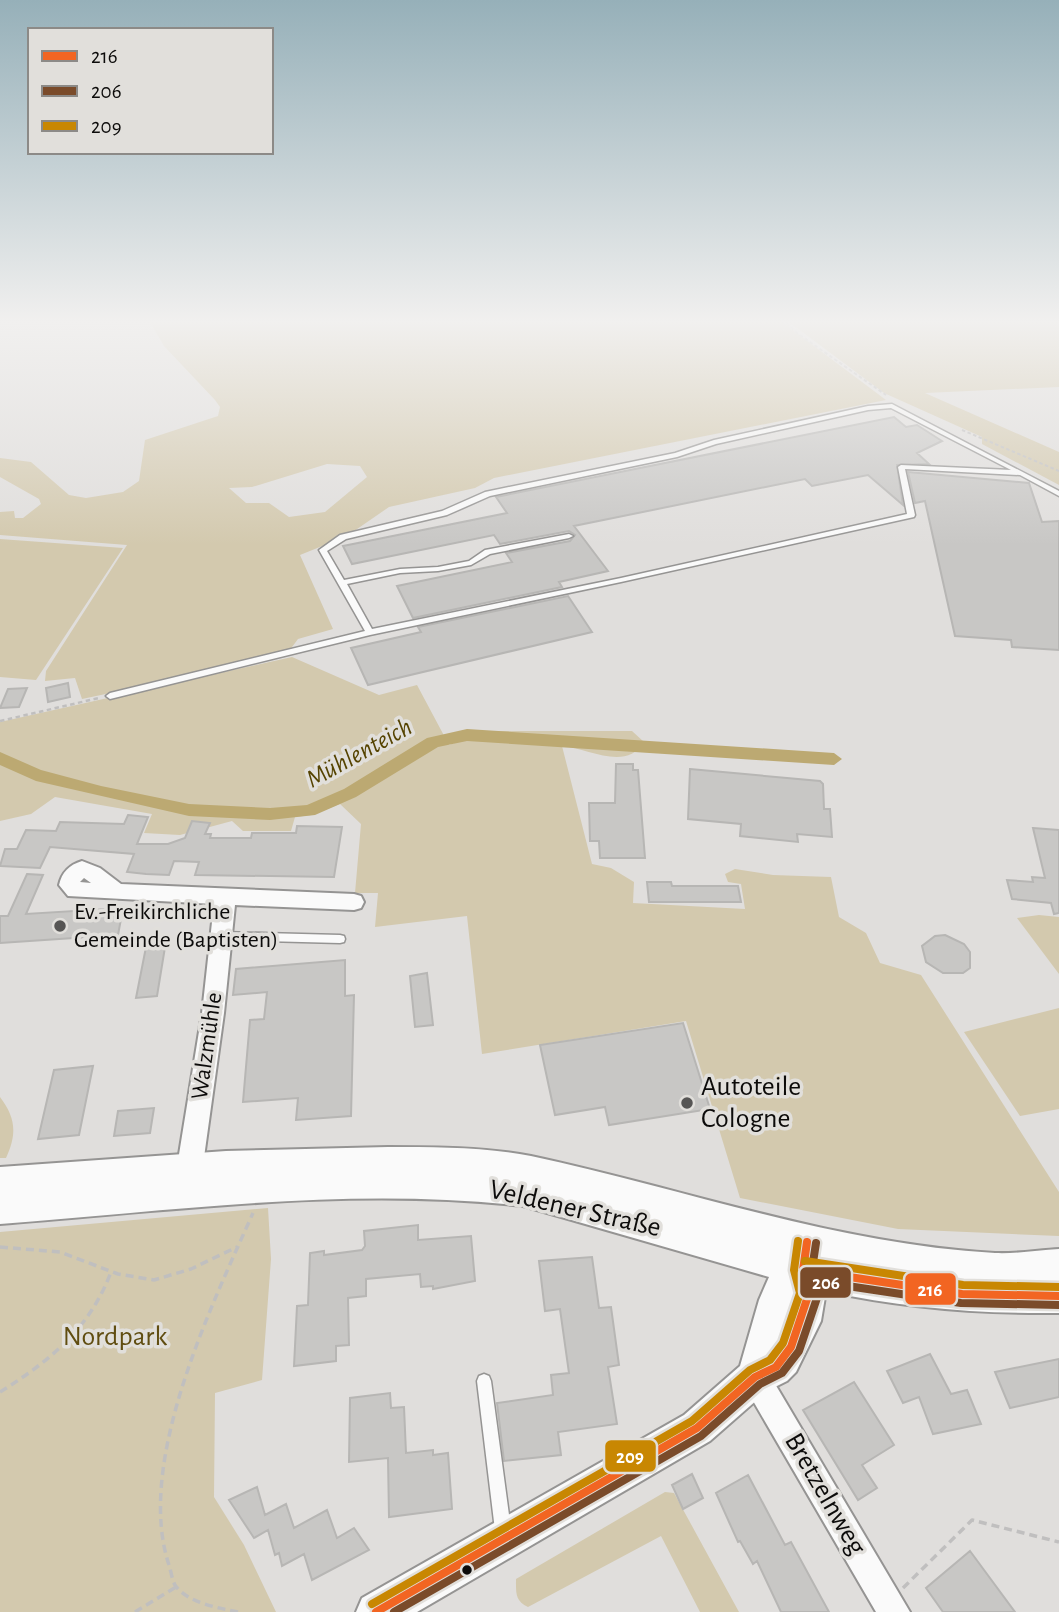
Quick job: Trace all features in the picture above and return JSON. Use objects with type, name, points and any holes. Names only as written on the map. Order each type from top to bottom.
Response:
[{"type":"street","points":[[115,891],[354,902]]},
{"type":"street","name":"Walzmühle","points":[[188,1181],[225,897]]},
{"type":"street","name":"Veldener Straße","points":[[0,1208],[188,1181],[419,1159],[486,1164],[530,1171],[919,1292],[1004,1299],[1059,1296]]},
{"type":"street","name":"Veldener Straße","points":[[0,1182],[188,1181],[265,1187],[418,1181],[523,1191],[805,1256],[916,1261],[998,1270],[1059,1266]]},
{"type":"street","points":[[376,1612],[697,1428],[730,1402],[755,1377],[776,1367],[791,1347],[809,1293],[805,1256]]},
{"type":"street","name":"Bretzelnweg","points":[[755,1377],[891,1607]]},
{"type":"lane","points":[[370,632],[323,550],[343,537],[444,513],[506,489],[677,455],[713,442],[868,408],[892,406],[1059,494]]},
{"type":"lane","points":[[110,696],[370,632],[621,580],[911,515],[901,467],[1021,474]]},
{"type":"lane","points":[[341,583],[400,571],[438,569],[471,563],[488,552],[569,536]]},
{"type":"lane","points":[[221,936],[340,939]]},
{"type":"lane","points":[[484,1381],[504,1541]]},
{"type":"path","points":[[887,394],[894,399]]},
{"type":"path","points":[[952,425],[1059,471]]},
{"type":"path","points":[[0,721],[110,696]]},
{"type":"path","points":[[238,1612],[205,1605],[176,1587],[162,1544],[159,1478],[176,1405],[238,1247],[265,1187]]},
{"type":"path","points":[[0,1247],[39,1248],[60,1252],[135,1279],[171,1277],[238,1247]]},
{"type":"path","points":[[0,1392],[54,1356],[82,1329],[103,1298],[111,1272]]},
{"type":"path","points":[[891,1607],[972,1520],[1059,1542]]},
{"type":"path","points":[[135,1612],[176,1587]]},
{"type":"green space","points":[[210,394],[878,394],[886,400],[494,478],[475,488],[389,507],[347,536],[300,555],[333,629],[298,639],[289,655],[82,699],[75,678],[45,681],[46,671],[127,545],[0,535],[0,512],[14,511],[15,518],[23,518],[41,504],[39,499],[0,477],[0,458],[31,462],[69,495],[86,498],[123,492],[139,481],[145,440],[218,416],[220,407]],"holes":[[[327,464],[360,466],[367,477],[325,512],[289,517],[269,503],[246,503],[229,488],[252,487]]]},
{"type":"green space","points":[[887,394],[928,394],[1059,452],[1059,485],[982,444],[982,437]]},
{"type":"green space","points":[[0,539],[123,548],[36,680],[0,677]]},
{"type":"green space","points":[[292,657],[379,695],[417,685],[449,745],[486,731],[632,731],[644,742],[627,756],[606,756],[562,746],[592,864],[611,868],[634,882],[633,903],[745,909],[741,884],[728,882],[725,874],[735,869],[773,875],[831,877],[839,917],[866,933],[880,963],[921,975],[1059,1192],[1059,1236],[898,1229],[740,1198],[686,1021],[482,1054],[467,916],[375,927],[378,893],[355,893],[361,824],[340,804],[312,815],[295,817],[291,831],[243,831],[232,821],[180,835],[144,833],[152,814],[55,797],[31,814],[0,821],[0,722]]},
{"type":"green space","points":[[1039,915],[1059,917],[1059,974],[1017,918]]},
{"type":"green space","points":[[1059,1008],[1059,1109],[1020,1116],[964,1032]]},
{"type":"green space","points":[[0,1097],[13,1126],[12,1141],[6,1158],[0,1158]]},
{"type":"green space","name":"Nordpark","points":[[268,1208],[271,1259],[262,1380],[215,1393],[214,1497],[244,1545],[276,1612],[0,1612],[0,1232]]},
{"type":"green space","points":[[665,1492],[674,1493],[739,1612],[700,1612],[661,1536],[528,1607],[518,1599],[516,1579]]},
{"type":"building","points":[[894,417],[906,427],[917,425],[942,441],[917,453],[929,464],[897,465],[903,505],[868,475],[812,486],[805,479],[574,526],[608,571],[559,582],[562,587],[413,618],[397,586],[512,562],[506,553],[570,541],[575,535],[569,531],[500,544],[494,535],[352,564],[343,546],[507,513],[496,497]]},
{"type":"building","points":[[908,472],[1029,483],[1042,522],[1059,521],[1059,650],[1012,647],[1011,640],[955,636],[925,501],[915,503]]},
{"type":"building","points":[[568,596],[592,632],[368,685],[351,648],[421,632],[418,627]]},
{"type":"building","points":[[68,683],[70,697],[48,702],[46,688]]},
{"type":"building","points":[[27,688],[19,707],[0,708],[8,689]]},
{"type":"building","points":[[616,764],[633,764],[633,770],[638,770],[645,858],[600,858],[599,841],[590,841],[589,803],[615,803]]},
{"type":"building","points":[[690,769],[820,781],[823,784],[824,809],[830,809],[832,837],[797,834],[798,842],[740,836],[741,824],[688,819]]},
{"type":"building","points":[[128,815],[148,817],[137,844],[168,844],[185,838],[192,821],[210,823],[205,834],[211,834],[210,838],[251,838],[252,833],[296,833],[297,826],[342,827],[334,877],[195,875],[199,862],[174,861],[169,875],[127,872],[134,854],[50,847],[40,868],[0,866],[5,849],[17,849],[26,830],[56,831],[60,822],[124,824]]},
{"type":"building","points":[[1033,828],[1059,830],[1059,913],[1054,914],[1051,903],[1012,899],[1007,880],[1033,882],[1032,877],[1045,878]]},
{"type":"building","name":"Ev.-Freikirchliche Gemeinde (Baptisten)","points":[[27,874],[43,875],[26,914],[123,908],[118,935],[0,943],[0,916],[8,916]]},
{"type":"building","points":[[647,882],[671,882],[672,886],[738,886],[741,902],[649,902]]},
{"type":"building","points":[[945,935],[964,944],[970,952],[970,968],[963,973],[943,973],[926,962],[922,946],[935,936]]},
{"type":"building","points":[[166,941],[157,996],[136,998],[147,942]]},
{"type":"building","points":[[345,960],[345,996],[354,995],[351,1116],[296,1120],[298,1098],[243,1102],[250,1020],[264,1019],[267,992],[233,995],[236,969]]},
{"type":"building","points":[[427,973],[433,1025],[415,1027],[410,976]]},
{"type":"building","points":[[683,1023],[710,1109],[609,1125],[605,1107],[555,1115],[540,1045]]},
{"type":"building","points":[[93,1066],[79,1135],[38,1139],[54,1070]]},
{"type":"building","points":[[154,1108],[150,1133],[114,1136],[118,1111]]},
{"type":"building","points":[[418,1225],[418,1240],[471,1236],[475,1281],[433,1289],[433,1286],[421,1287],[420,1274],[366,1279],[366,1296],[348,1298],[349,1345],[336,1346],[336,1361],[294,1366],[297,1306],[308,1305],[310,1253],[324,1251],[324,1255],[362,1250],[365,1246],[364,1231]]},
{"type":"building","points":[[592,1257],[599,1308],[611,1307],[619,1365],[608,1367],[617,1424],[558,1432],[561,1455],[504,1461],[497,1403],[553,1395],[551,1375],[569,1373],[560,1309],[545,1311],[539,1261]]},
{"type":"building","points":[[930,1354],[951,1394],[967,1390],[981,1424],[933,1434],[919,1397],[903,1403],[887,1371]]},
{"type":"building","points":[[1059,1359],[1059,1397],[1010,1408],[995,1372]]},
{"type":"building","points":[[854,1382],[894,1445],[862,1465],[877,1488],[858,1500],[803,1410]]},
{"type":"building","points":[[390,1393],[391,1408],[404,1407],[406,1453],[433,1450],[433,1455],[448,1453],[452,1509],[389,1517],[388,1458],[349,1462],[350,1398]]},
{"type":"building","points":[[692,1474],[703,1498],[683,1509],[672,1485]]},
{"type":"building","points":[[748,1475],[785,1545],[791,1542],[829,1612],[781,1612],[757,1561],[753,1564],[740,1541],[738,1542],[716,1493]]},
{"type":"building","points":[[257,1487],[265,1515],[286,1504],[294,1528],[327,1510],[337,1538],[354,1528],[369,1550],[312,1580],[304,1554],[282,1566],[279,1553],[275,1555],[268,1530],[254,1538],[229,1500]]},
{"type":"building","points":[[970,1551],[1015,1612],[943,1612],[926,1588]]},
{"type":"waterway","name":"Mühlenteich","points":[[0,758],[36,775],[101,792],[189,810],[270,814],[309,811],[350,793],[433,742],[467,735],[834,759]]},
{"type":"transit line","name":"209","points":[[372,1604],[692,1421],[750,1370],[770,1360],[783,1343],[800,1293],[794,1270],[798,1241]]},
{"type":"transit line","name":"216","points":[[376,1612],[697,1428],[755,1377],[776,1367],[791,1347],[809,1293],[803,1270],[807,1242]]},
{"type":"transit line","name":"206","points":[[394,1612],[701,1436],[760,1384],[782,1373],[799,1351],[818,1295],[812,1269],[816,1243]]},
{"type":"transit line","name":"209","points":[[805,1261],[963,1285],[1059,1287]]},
{"type":"transit line","name":"216","points":[[803,1270],[962,1294],[1059,1296]]},
{"type":"transit line","name":"206","points":[[801,1279],[961,1303],[1059,1305]]},
{"type":"place","name":"Ev.-Freikirchliche Gemeinde (Baptisten)","points":[[60,926]]},
{"type":"place","name":"Autoteile Cologne","points":[[687,1103]]}]
